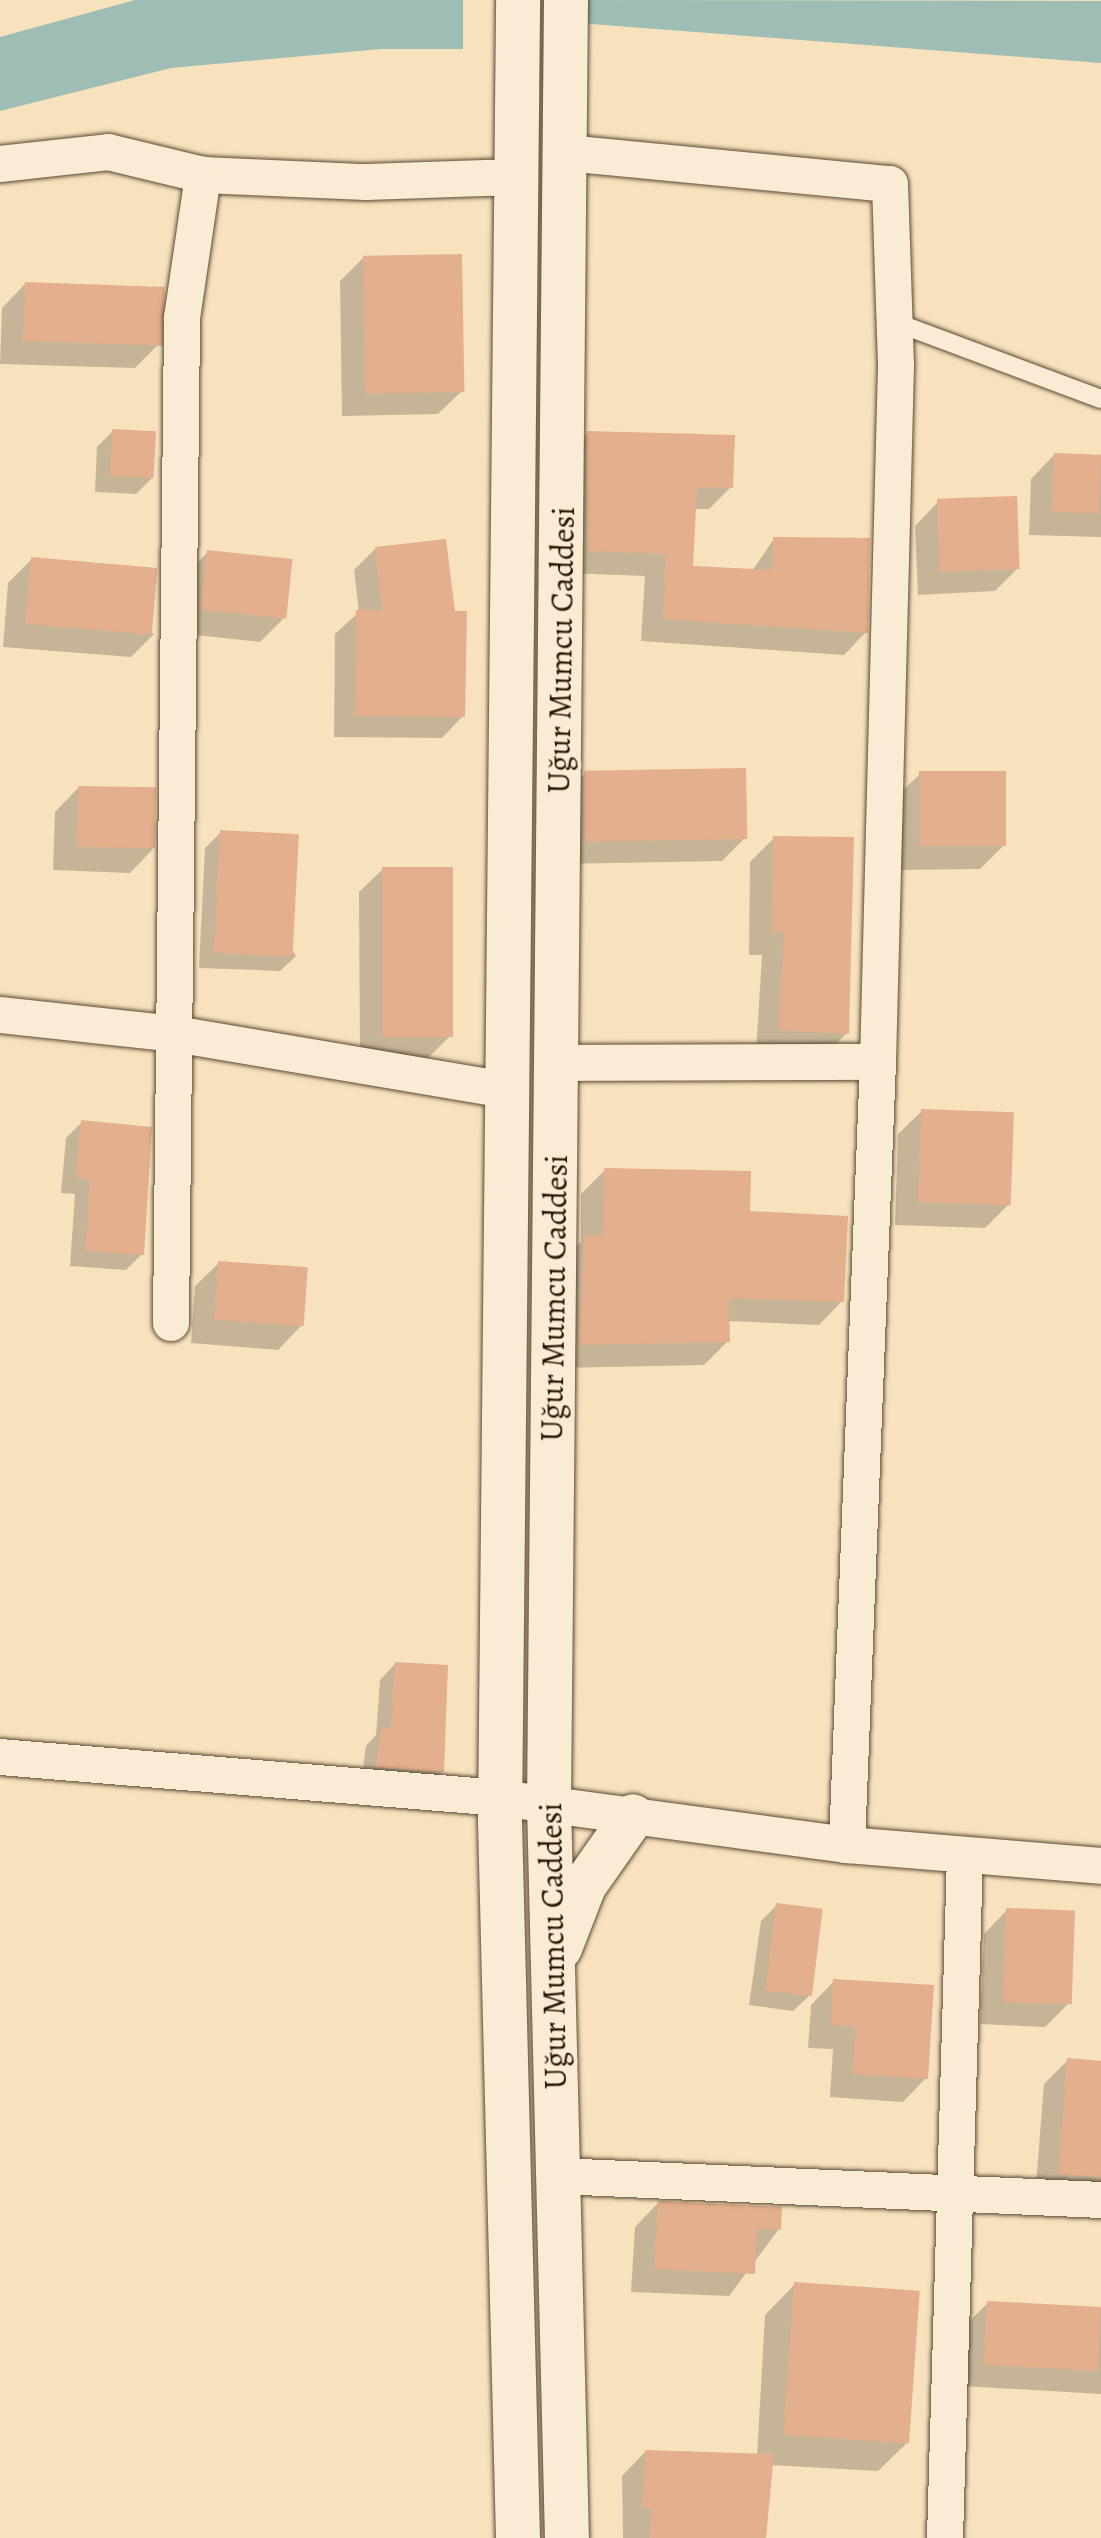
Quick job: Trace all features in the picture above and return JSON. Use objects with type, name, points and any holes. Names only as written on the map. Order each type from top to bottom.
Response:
[{"type":"street","name":"Uğur Mumcu Caddesi","points":[[518,0],[500,1798],[518,2538]]},
{"type":"street","name":"Uğur Mumcu Caddesi","points":[[566,0],[549,1804],[567,2538]]},
{"type":"street","points":[[0,164],[108,152],[203,175],[516,177]]},
{"type":"street","points":[[566,153],[890,184],[895,322],[878,1062],[847,1845]]},
{"type":"street","points":[[171,1323],[182,318],[203,175]]},
{"type":"street","points":[[0,1015],[175,1034],[507,1090]]},
{"type":"street","points":[[557,1063],[878,1062]]},
{"type":"street","points":[[0,1757],[500,1798],[847,1845],[1101,1866]]},
{"type":"street","points":[[553,1965],[584,1886],[633,1816]]},
{"type":"street","points":[[945,2538],[965,1855]]},
{"type":"street","points":[[558,2176],[1101,2200]]},
{"type":"lane","points":[[895,322],[1101,399]]},
{"type":"water","points":[[135,0],[463,0],[463,49],[381,49],[171,68],[0,111],[0,37]]},
{"type":"water","points":[[578,0],[1101,1],[1101,63],[578,23]]},
{"type":"building","points":[[462,254],[464,392],[365,394],[363,256]]},
{"type":"building","points":[[25,282],[165,287],[163,346],[23,341]]},
{"type":"building","points":[[112,429],[156,431],[153,478],[110,476]]},
{"type":"building","points":[[587,431],[735,435],[733,488],[697,487],[693,566],[773,570],[773,537],[870,538],[868,633],[663,619],[666,554],[588,551]]},
{"type":"building","points":[[1054,453],[1101,455],[1099,514],[1052,512]]},
{"type":"building","points":[[1017,496],[1020,569],[940,572],[937,499]]},
{"type":"building","points":[[446,539],[455,611],[467,611],[465,717],[355,716],[356,610],[382,610],[375,547]]},
{"type":"building","points":[[207,550],[293,559],[286,619],[201,610]]},
{"type":"building","points":[[31,557],[158,568],[152,635],[25,624]]},
{"type":"building","points":[[746,768],[747,839],[585,842],[584,771]]},
{"type":"building","points":[[919,771],[1006,771],[1006,846],[919,846]]},
{"type":"building","points":[[78,786],[156,787],[155,848],[77,847]]},
{"type":"building","points":[[220,830],[299,834],[292,957],[214,953]]},
{"type":"building","points":[[773,836],[854,837],[849,1034],[778,1030],[784,932],[772,932]]},
{"type":"building","points":[[382,867],[453,867],[453,1037],[382,1037]]},
{"type":"building","points":[[921,1109],[1014,1112],[1011,1205],[918,1202]]},
{"type":"building","points":[[81,1120],[152,1127],[144,1255],[85,1251],[90,1179],[76,1178]]},
{"type":"building","points":[[604,1168],[751,1171],[750,1211],[848,1216],[844,1302],[729,1298],[730,1342],[579,1345],[584,1235],[603,1235]]},
{"type":"building","points":[[218,1261],[308,1267],[304,1326],[214,1320]]},
{"type":"building","points":[[395,1662],[448,1665],[444,1772],[376,1767],[381,1728],[391,1729]]},
{"type":"building","points":[[776,1903],[823,1909],[812,1996],[765,1990]]},
{"type":"building","points":[[1006,1908],[1075,1910],[1072,2004],[1003,2002]]},
{"type":"building","points":[[833,1979],[934,1985],[928,2079],[853,2074],[855,2026],[831,2025]]},
{"type":"building","points":[[1067,2058],[1101,2061],[1101,2177],[1058,2174]]},
{"type":"building","points":[[658,2201],[782,2207],[781,2230],[757,2229],[755,2274],[654,2269]]},
{"type":"building","points":[[794,2282],[920,2291],[909,2443],[783,2435]]},
{"type":"building","points":[[987,2301],[1101,2307],[1097,2371],[984,2365]]},
{"type":"building","points":[[645,2450],[774,2454],[766,2538],[650,2538],[651,2508],[642,2508]]}]
